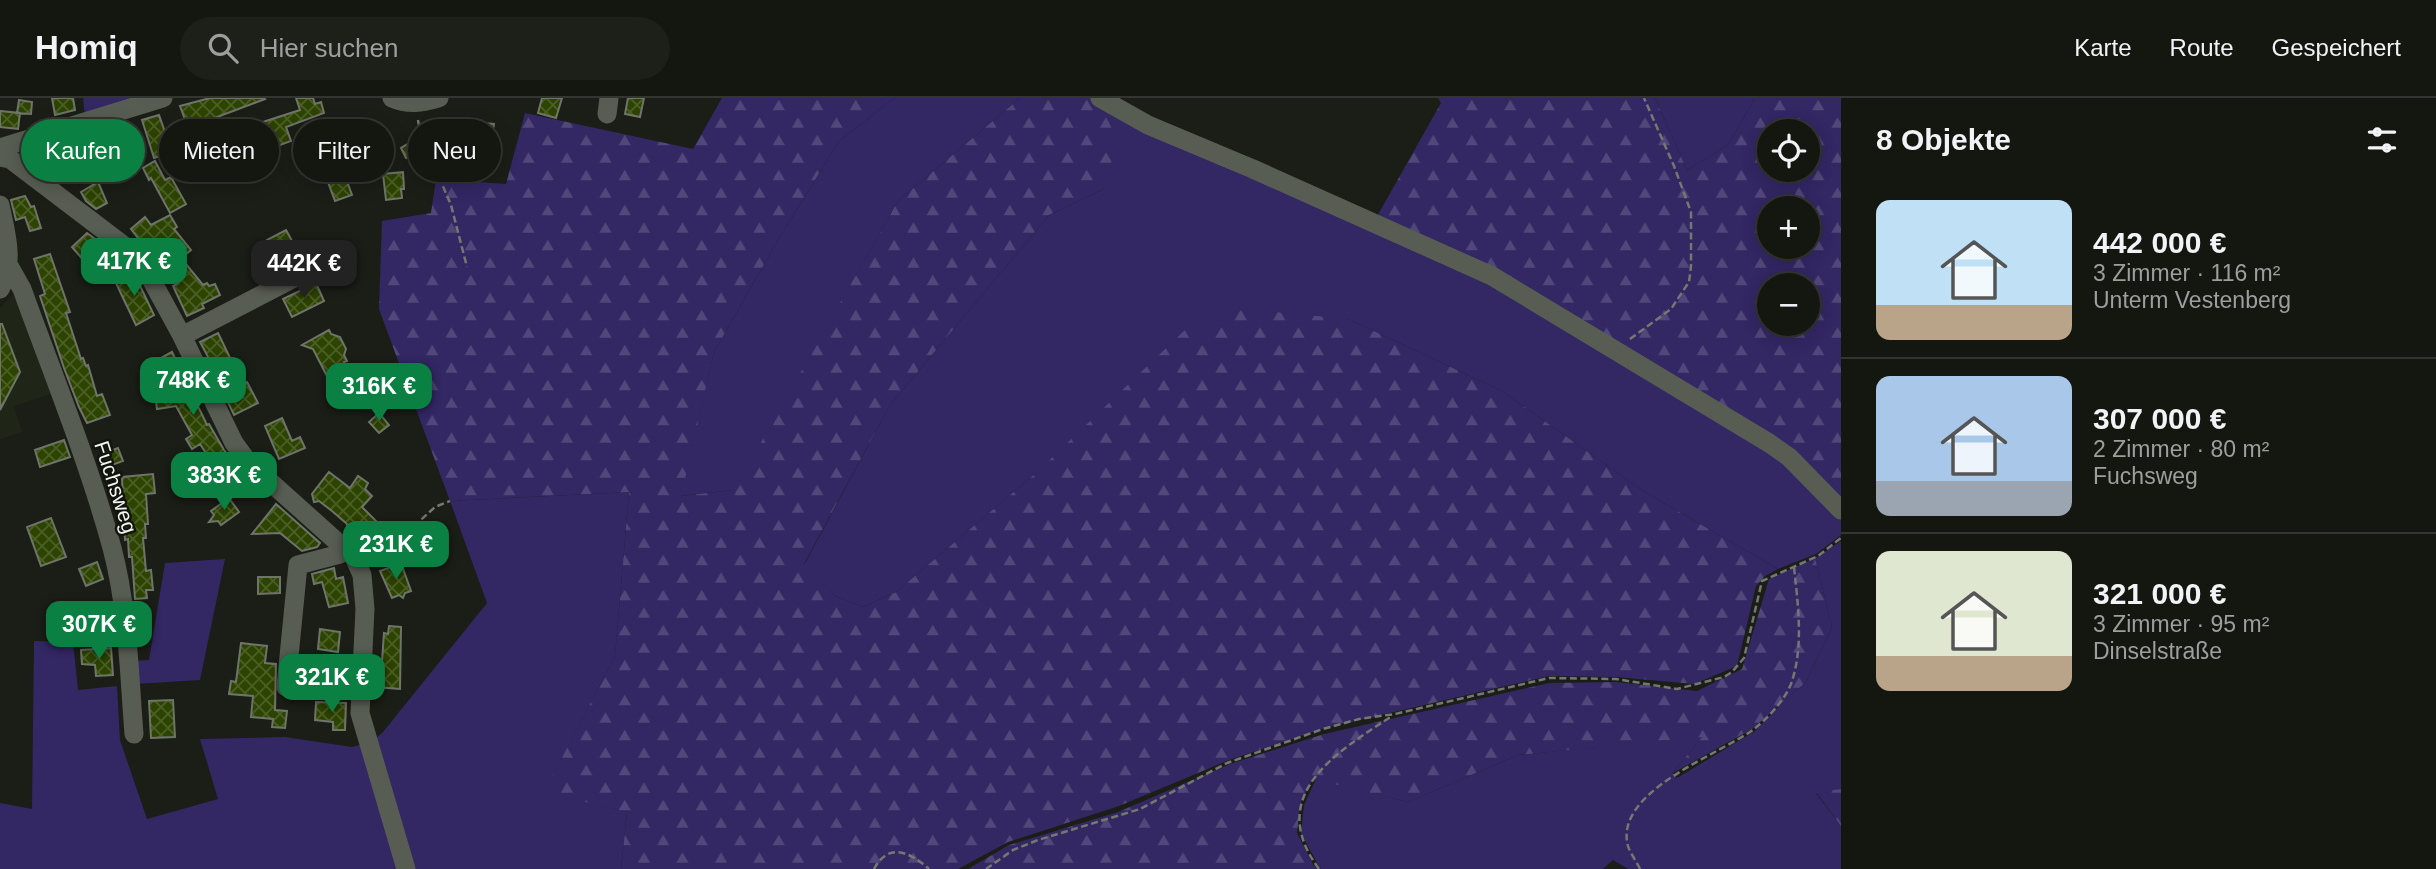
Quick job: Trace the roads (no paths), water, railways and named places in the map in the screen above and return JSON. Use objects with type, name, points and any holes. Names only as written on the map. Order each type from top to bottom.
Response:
[{"type":"street","points":[[0,148],[163,98]]},
{"type":"street","points":[[392,98],[405,103],[439,98]]},
{"type":"street","points":[[1100,98],[1148,125],[1492,276],[1769,443],[1789,457],[1841,510]]},
{"type":"street","points":[[0,157],[10,159],[139,257],[182,336],[234,443],[248,462],[354,557],[361,572],[365,609],[360,713],[406,869]]},
{"type":"street","points":[[0,205],[7,238],[9,266],[0,289]]},
{"type":"street","points":[[182,336],[323,263]]},
{"type":"street","name":"Fuchsweg","points":[[9,266],[27,302],[89,476],[112,550],[124,621],[134,734]]},
{"type":"street","points":[[286,688],[298,565],[340,554],[346,548]]}]
